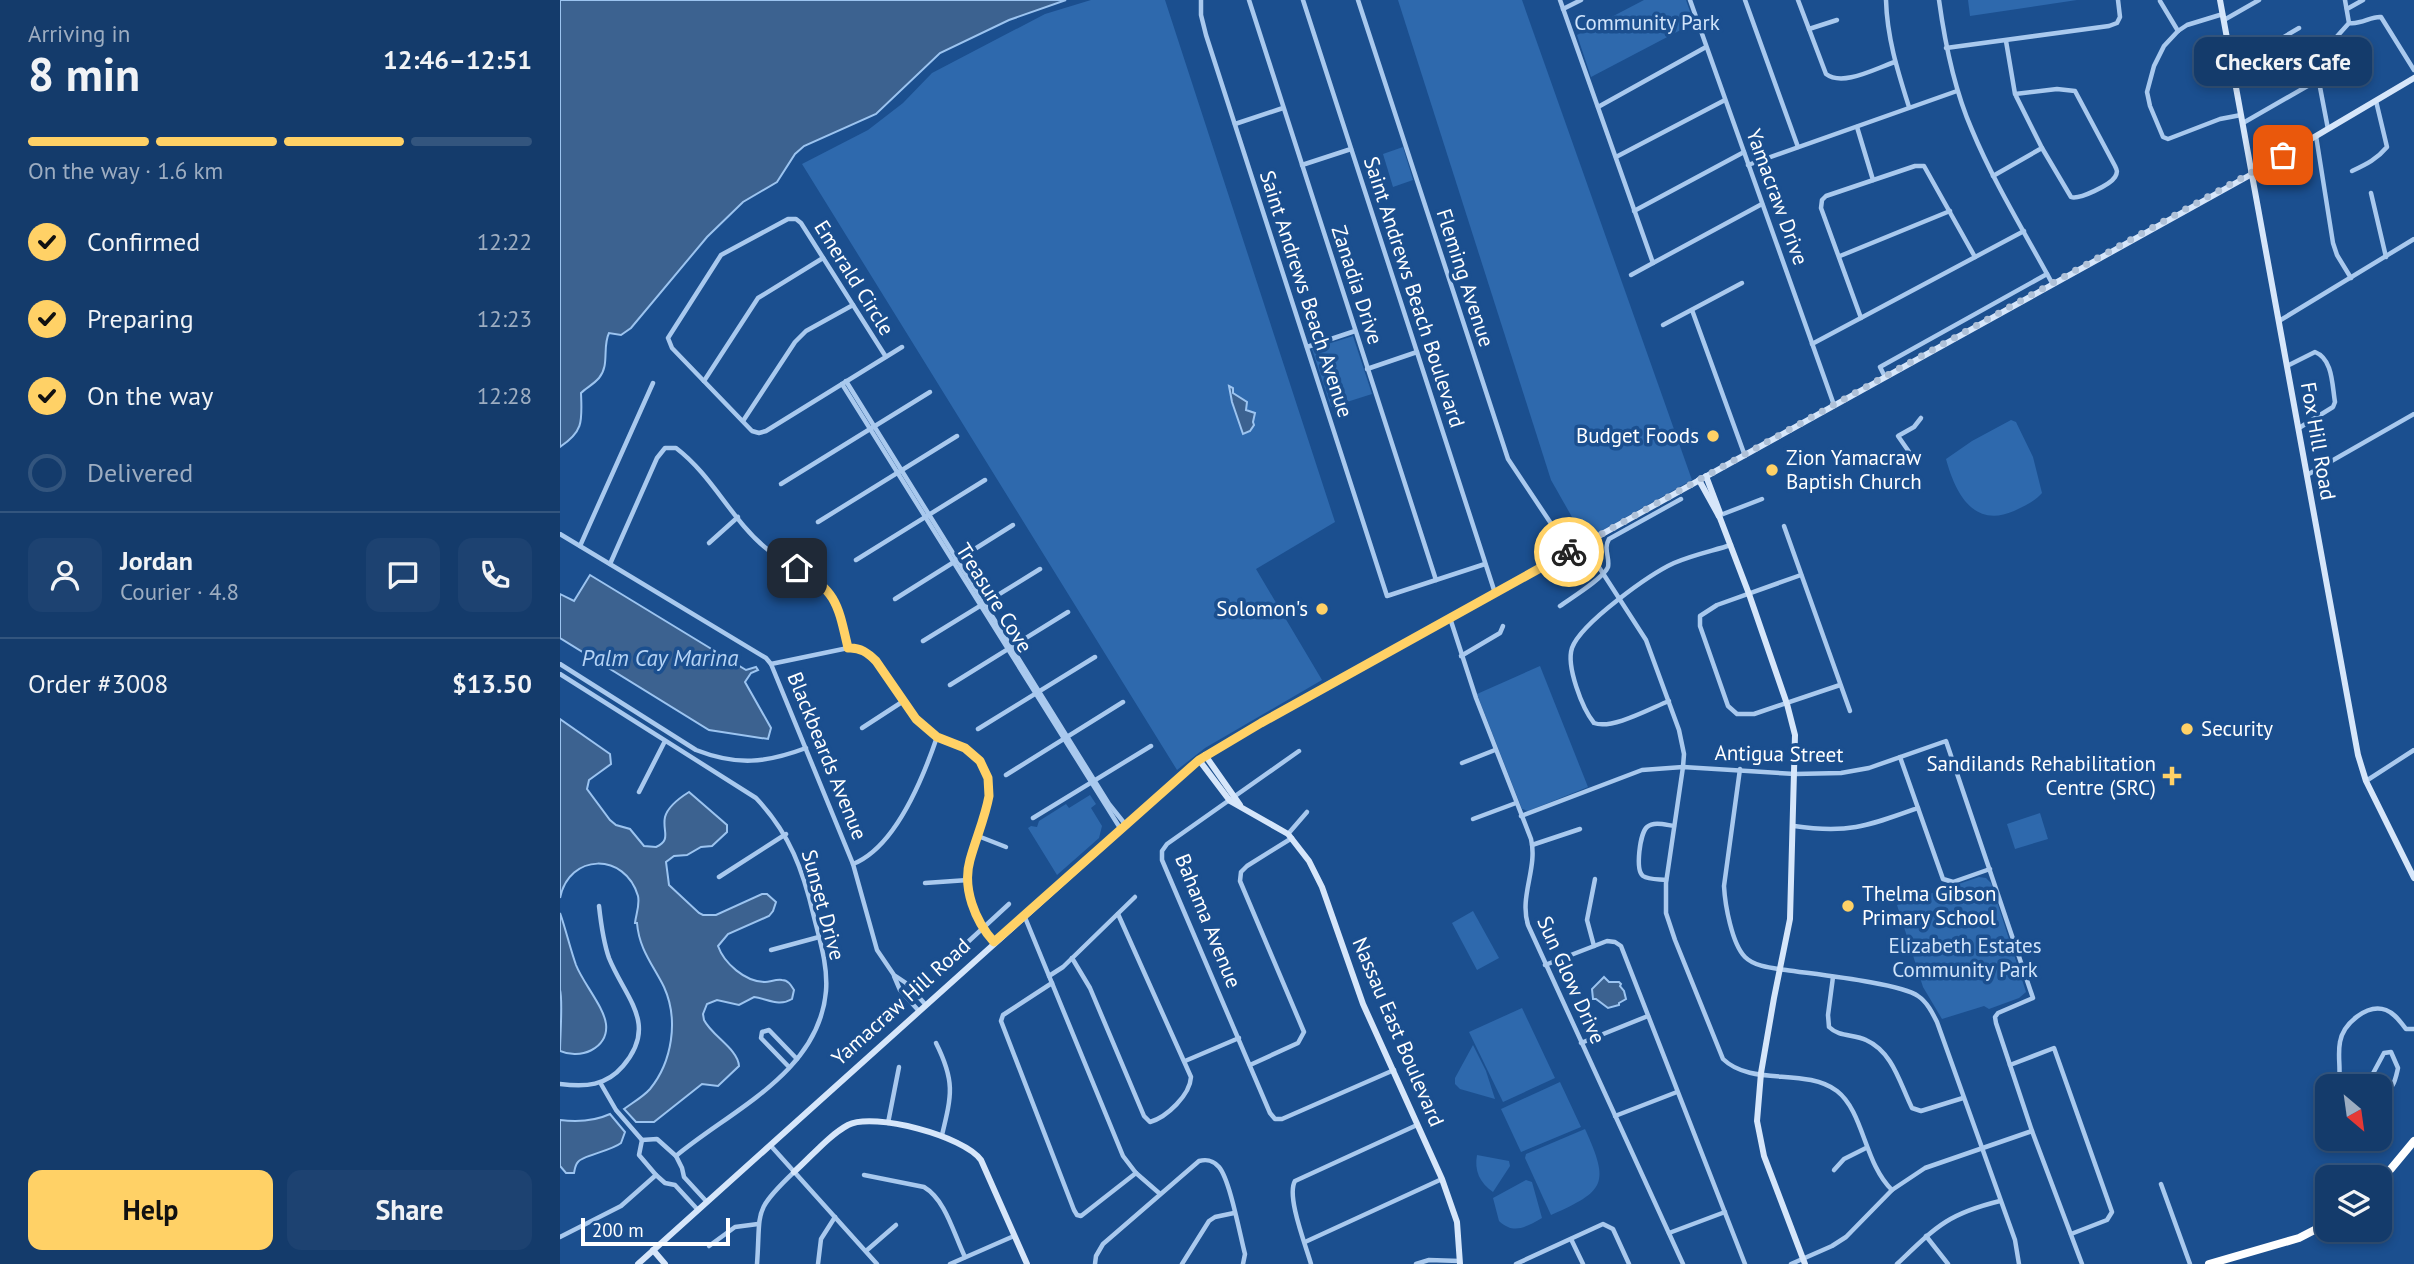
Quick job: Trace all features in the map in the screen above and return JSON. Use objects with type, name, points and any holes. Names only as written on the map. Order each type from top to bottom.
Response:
[{"type":"highway","points":[[2392,1168],[2412,1145]]},
{"type":"highway","points":[[2209,1264],[2299,1238],[2315,1230]]},
{"type":"main road","name":"Fox Hill Road","points":[[2220,0],[2358,755],[2366,781],[2414,878]]},
{"type":"main road","name":"Yamacraw Hill Road","points":[[638,1264],[1205,755],[2252,174],[2414,78]]},
{"type":"main road","points":[[2249,156],[2254,163],[2267,164]]},
{"type":"main road","points":[[2230,186],[2244,184],[2253,190],[2256,196]]},
{"type":"main road","points":[[1703,478],[1749,594],[1795,736],[1790,919],[1761,1073],[1757,1121],[1770,1174],[1804,1261]]},
{"type":"main road","name":"Nassau East Boulevard","points":[[1205,755],[1232,799]]},
{"type":"main road","name":"Nassau East Boulevard","points":[[1199,760],[1232,799],[1291,836],[1309,861],[1322,887],[1363,1004],[1442,1179],[1457,1222],[1460,1262]]},
{"type":"main road","points":[[794,1172],[846,1126],[866,1121],[888,1123],[942,1135],[963,1144],[978,1155],[1027,1264]]},
{"type":"main road","points":[[653,1250],[665,1264]]},
{"type":"street","name":"Saint Andrews Beach Avenue","points":[[1201,0],[1204,27],[1387,596],[1436,580]]},
{"type":"street","name":"Zanadia Drive","points":[[1249,0],[1436,580]]},
{"type":"street","name":"Saint Andrews Beach Boulevard","points":[[1303,0],[1494,593]]},
{"type":"street","name":"Fleming Avenue","points":[[1358,0],[1508,459],[1570,552]]},
{"type":"street","points":[[1560,0],[1653,263]]},
{"type":"street","points":[[1563,9],[1581,0]]},
{"type":"street","name":"Yamacraw Drive","points":[[1690,0],[1834,405]]},
{"type":"street","points":[[1745,0],[1798,147]]},
{"type":"street","points":[[1798,0],[1826,74],[1835,79],[1844,79],[1895,62]]},
{"type":"street","points":[[1886,0],[1886,24],[1909,107]]},
{"type":"street","points":[[1939,0],[1947,48],[1971,128],[1993,176],[2052,283]]},
{"type":"street","points":[[1947,48],[2109,26],[2117,23],[2120,16],[2118,0]]},
{"type":"street","points":[[2241,115],[2220,119],[2173,138],[2163,138],[2150,106],[2149,80],[2164,46],[2178,31],[2187,25],[2223,17],[2259,0]]},
{"type":"street","points":[[2345,0],[2349,23]]},
{"type":"street","points":[[2347,9],[2362,0]]},
{"type":"street","points":[[2160,1],[2178,31]]},
{"type":"street","points":[[2328,129],[2315,61],[2349,23],[2368,22],[2381,17],[2414,70]]},
{"type":"street","points":[[1809,29],[1837,20]]},
{"type":"street","points":[[2232,67],[2299,29]]},
{"type":"street","points":[[2006,41],[2015,94],[2065,190],[2073,199],[2111,181],[2116,175],[2115,166],[2074,91],[2057,89],[2015,94]]},
{"type":"street","points":[[1598,107],[1706,47]]},
{"type":"street","points":[[2243,123],[2318,80]]},
{"type":"street","points":[[1748,165],[1958,91]]},
{"type":"street","points":[[1616,157],[1725,100]]},
{"type":"street","points":[[2352,171],[2380,156],[2387,147],[2376,101]]},
{"type":"street","points":[[1235,124],[1283,108]]},
{"type":"street","points":[[1857,127],[1873,180]]},
{"type":"street","points":[[2316,136],[2333,243],[2337,256],[2351,278]]},
{"type":"street","points":[[1302,165],[1352,149]]},
{"type":"street","points":[[1993,176],[2042,149]]},
{"type":"street","points":[[1634,211],[1744,152]]},
{"type":"street","points":[[1861,318],[1821,208],[1822,200],[1826,196],[1924,166],[1975,257]]},
{"type":"street","points":[[2371,193],[2386,257]]},
{"type":"street","points":[[1631,275],[1762,204]]},
{"type":"street","points":[[1840,257],[1950,211]]},
{"type":"street","name":"Emerald Circle","points":[[886,357],[796,219],[788,219],[721,255],[668,338],[672,348],[752,431],[759,433],[844,383],[886,357],[902,347]]},
{"type":"street","points":[[1812,344],[2024,231]]},
{"type":"street","points":[[2278,322],[2414,239]]},
{"type":"street","points":[[704,381],[758,298],[823,258]]},
{"type":"street","points":[[1885,377],[1880,367],[2047,274]]},
{"type":"street","points":[[1663,325],[1742,283]]},
{"type":"street","points":[[743,422],[795,342],[806,331],[853,305]]},
{"type":"street","points":[[1692,310],[1745,456]]},
{"type":"street","points":[[1947,330],[1952,340]]},
{"type":"street","points":[[1307,347],[1355,331]]},
{"type":"street","points":[[1367,369],[1417,352]]},
{"type":"street","points":[[2287,366],[2315,352],[2322,355],[2330,371],[2335,402],[2333,407],[2299,428]]},
{"type":"street","points":[[579,545],[653,383]]},
{"type":"street","name":"Treasure Cove","points":[[844,383],[1092,782],[1123,826]]},
{"type":"street","points":[[781,484],[930,392]]},
{"type":"street","points":[[2307,475],[2414,414]]},
{"type":"street","points":[[1914,459],[1898,436],[1914,427],[1921,418]]},
{"type":"street","points":[[818,522],[957,436]]},
{"type":"street","points":[[610,564],[657,458],[668,447],[676,448],[718,490],[766,549],[825,587],[839,612],[848,648]]},
{"type":"street","points":[[856,560],[985,480]]},
{"type":"street","points":[[1560,606],[1604,574],[1608,564],[1606,544],[1609,540],[1681,499]]},
{"type":"street","points":[[1720,516],[1762,499]]},
{"type":"street","points":[[709,543],[738,517]]},
{"type":"street","points":[[895,599],[1013,525]]},
{"type":"street","points":[[1784,526],[1850,711]]},
{"type":"street","name":"Blackbeards Avenue","points":[[560,534],[766,658],[771,664],[853,864],[877,950],[894,975],[900,990],[918,1010]]},
{"type":"street","points":[[1584,544],[1646,640],[1679,730],[1684,754],[1666,880],[1666,913],[1723,1059],[1738,1068],[1835,1089],[1852,1110],[1866,1148],[1879,1174],[1892,1190]]},
{"type":"street","points":[[1669,701],[1604,725],[1597,725],[1590,718],[1571,669],[1571,651],[1577,638],[1620,599],[1651,576],[1675,563],[1731,545]]},
{"type":"street","points":[[1436,580],[1485,564]]},
{"type":"street","points":[[923,641],[1040,569]]},
{"type":"street","points":[[1801,575],[1703,612],[1700,626],[1730,710],[1737,714],[1747,715],[1787,705],[1840,685]]},
{"type":"street","points":[[950,685],[1068,612]]},
{"type":"street","name":"Sun Glow Drive","points":[[1450,618],[1461,656],[1532,845],[1525,914],[1545,965],[1683,1264]]},
{"type":"street","points":[[1461,656],[1500,633],[1503,626]]},
{"type":"street","points":[[771,664],[848,648],[861,650],[876,661],[916,719],[937,737],[965,748],[985,769],[990,786],[989,796],[969,862],[968,880],[974,909],[994,942]]},
{"type":"street","points":[[978,729],[1095,657]]},
{"type":"street","points":[[560,664],[696,750],[712,756],[744,762],[773,760],[806,748]]},
{"type":"street","name":"Sunset Drive","points":[[560,674],[756,798],[786,834],[798,862],[819,937],[825,964],[826,991],[820,1017],[808,1045],[789,1067],[740,1111],[676,1156]]},
{"type":"street","points":[[862,728],[902,702]]},
{"type":"street","points":[[1006,775],[1124,702]]},
{"type":"street","points":[[853,864],[869,855],[904,813],[918,790],[937,737]]},
{"type":"street","points":[[639,792],[665,741]]},
{"type":"street","name":"Antigua Street","points":[[1521,816],[1642,770],[1683,767],[1795,774],[1848,772],[1946,741],[1990,869]]},
{"type":"street","points":[[1034,818],[1151,746]]},
{"type":"street","points":[[1462,763],[1495,750]]},
{"type":"street","points":[[2366,781],[2414,750]]},
{"type":"street","name":"Bahama Avenue","points":[[1299,751],[1167,844],[1162,856],[1165,868],[1270,1113],[1275,1119],[1282,1119],[1394,1070]]},
{"type":"street","points":[[1900,757],[1943,879],[1953,882],[1990,869],[2033,998],[1997,1013],[1996,1023],[2032,1131],[2082,1264]]},
{"type":"street","points":[[1740,769],[1724,886],[1725,905],[1743,956],[1754,964],[1909,991],[1919,996],[1937,1022],[2015,1240],[2018,1264]]},
{"type":"street","points":[[1473,819],[1516,803]]},
{"type":"street","points":[[1794,826],[1856,829],[1917,808]]},
{"type":"street","points":[[1250,1065],[1298,1042],[1304,1032],[1240,881],[1241,872],[1291,836],[1307,812]]},
{"type":"street","points":[[1666,880],[1646,878],[1641,873],[1638,865],[1642,833],[1651,824],[1675,826]]},
{"type":"street","points":[[1532,845],[1580,829]]},
{"type":"street","points":[[719,877],[786,834]]},
{"type":"street","points":[[978,836],[1006,847]]},
{"type":"street","points":[[1594,946],[1587,920],[1595,879]]},
{"type":"street","points":[[925,883],[968,880]]},
{"type":"street","points":[[1049,976],[1072,958],[1135,897]]},
{"type":"street","points":[[957,952],[1009,904]]},
{"type":"street","points":[[560,1084],[601,1084],[615,1075],[633,1055],[639,1037],[639,1021],[634,1004],[610,961],[603,938],[599,906]]},
{"type":"street","points":[[1072,958],[1090,988],[1144,1116],[1150,1122],[1158,1120],[1187,1093],[1191,1086],[1191,1077],[1118,914]]},
{"type":"street","points":[[1024,915],[1123,1157],[1159,1194]]},
{"type":"street","points":[[771,950],[819,937]]},
{"type":"street","points":[[1545,965],[1611,941],[1621,946],[1745,1264]]},
{"type":"street","name":"Blackbeards Avenue","points":[[894,975],[906,983],[925,1004]]},
{"type":"street","points":[[1833,977],[1829,1027],[1839,1033],[1862,1038],[1881,1048],[1912,1108],[1921,1111],[1964,1098]]},
{"type":"street","points":[[1052,983],[1003,1015],[1001,1021],[1074,1210],[1081,1216],[1136,1173]]},
{"type":"street","points":[[2339,1074],[2340,1041],[2349,1023],[2357,1017],[2373,1009],[2384,1009],[2397,1017],[2406,1029],[2414,1029]]},
{"type":"street","points":[[1581,1043],[1648,1016]]},
{"type":"street","points":[[789,1067],[761,1038],[762,1032],[769,1030],[797,1059]]},
{"type":"street","points":[[1185,1061],[1239,1038]]},
{"type":"street","points":[[936,1043],[951,1080],[942,1135]]},
{"type":"street","points":[[2010,1065],[2054,1048],[2112,1212],[2107,1220],[2071,1234]]},
{"type":"street","points":[[2373,1074],[2384,1053],[2391,1052],[2398,1068],[2392,1088]]},
{"type":"street","points":[[888,1123],[899,1067]]},
{"type":"street","points":[[601,1084],[616,1110],[642,1140]]},
{"type":"street","points":[[1615,1116],[1677,1092]]},
{"type":"street","points":[[1311,1264],[1292,1194],[1295,1181],[1417,1125]]},
{"type":"street","points":[[1791,1264],[1804,1261],[1846,1237],[1892,1190],[1925,1168],[2032,1131]]},
{"type":"street","points":[[642,1140],[657,1139],[676,1156],[684,1177],[707,1202]]},
{"type":"street","points":[[642,1140],[639,1155],[656,1175],[665,1183],[675,1185],[698,1210]]},
{"type":"street","points":[[771,1146],[877,1264]]},
{"type":"street","points":[[1834,1170],[1844,1159],[1866,1148]]},
{"type":"street","points":[[1095,1264],[1103,1244],[1199,1161],[1210,1161],[1223,1173],[1245,1254],[1243,1264]]},
{"type":"street","points":[[757,1264],[758,1224],[766,1201],[794,1172]]},
{"type":"street","points":[[560,1236],[621,1206],[656,1175]]},
{"type":"street","points":[[864,1175],[924,1187],[932,1192],[939,1201],[965,1257]]},
{"type":"street","points":[[675,1185],[684,1177]]},
{"type":"street","points":[[1305,1242],[1442,1179]]},
{"type":"street","points":[[2161,1184],[2190,1264]]},
{"type":"street","points":[[1897,1264],[1926,1236],[1955,1215],[2000,1201]]},
{"type":"street","points":[[1669,1233],[1725,1212]]},
{"type":"street","points":[[1182,1264],[1209,1221],[1234,1213]]},
{"type":"street","points":[[818,1264],[821,1239],[835,1217]]},
{"type":"street","points":[[709,1246],[730,1229],[758,1224]]},
{"type":"street","points":[[1516,1264],[1599,1225],[1607,1224],[1613,1229],[1629,1264]]},
{"type":"street","points":[[866,1251],[896,1225]]},
{"type":"street","points":[[950,1264],[1014,1236]]},
{"type":"street","points":[[1926,1236],[1948,1264]]},
{"type":"street","points":[[1571,1239],[1583,1264]]},
{"type":"street","points":[[1534,1256],[1537,1264]]},
{"type":"street","points":[[1416,1264],[1429,1260],[1460,1262]]},
{"type":"green space","points":[[1091,0],[1165,0],[1335,522],[1256,569],[1322,680],[1205,748],[1177,770],[802,164],[868,130],[903,103],[932,73],[1045,14]]},
{"type":"green space","points":[[1398,0],[1522,0],[1692,480],[1585,540],[1551,480]]},
{"type":"green space","name":"Community Park","points":[[1644,0],[1686,0],[1694,23],[1591,77],[1577,35]]},
{"type":"green space","points":[[1968,0],[2077,0],[1970,16]]},
{"type":"green space","points":[[1403,147],[1413,180],[1393,187],[1383,154]]},
{"type":"green space","points":[[1353,336],[1372,394],[1331,407],[1312,349]]},
{"type":"green space","points":[[2011,420],[2016,422],[2033,457],[2042,493],[2014,511],[1987,515],[1977,511],[1961,495],[1946,459]]},
{"type":"green space","points":[[1540,666],[1588,787],[1528,811],[1522,809],[1477,694]]},
{"type":"green space","points":[[1090,795],[1096,804],[1091,808],[1102,826],[1099,838],[1057,875],[1028,828],[1037,827],[1039,821],[1066,804],[1069,808]]},
{"type":"green space","points":[[2040,813],[2048,839],[2015,849],[2007,824]]},
{"type":"green space","name":"Elizabeth Estates Community Park","points":[[1979,877],[1986,878],[1991,883],[2026,992],[2019,998],[1989,1009],[1984,1006],[1942,1019],[1923,987],[1897,905]]},
{"type":"green space","points":[[1473,911],[1499,958],[1477,970],[1452,923]]},
{"type":"green space","points":[[1522,1008],[1555,1078],[1503,1102],[1469,1032]]},
{"type":"green space","points":[[1473,1045],[1486,1071],[1495,1099],[1460,1089],[1455,1084],[1455,1078]]},
{"type":"green space","points":[[1560,1082],[1581,1127],[1521,1152],[1501,1109]]},
{"type":"green space","points":[[1585,1129],[1598,1162],[1598,1184],[1583,1199],[1551,1215],[1525,1158],[1526,1154]]},
{"type":"green space","points":[[1477,1155],[1509,1161],[1510,1166],[1493,1192],[1479,1176]]},
{"type":"green space","points":[[1526,1180],[1532,1182],[1542,1218],[1525,1227],[1510,1228],[1499,1221],[1493,1198]]},
{"type":"water","points":[[560,0],[1066,0],[1009,20],[940,53],[876,114],[804,146],[795,154],[777,182],[743,202],[707,237],[631,328],[621,335],[609,333],[602,373],[581,393],[580,424],[574,436],[560,447]]},
{"type":"water","points":[[1229,386],[1233,388],[1233,393],[1247,402],[1246,410],[1255,413],[1254,425],[1250,431],[1243,434],[1232,402]]},
{"type":"water","name":"Palm Cay Marina","points":[[590,575],[746,670],[756,667],[758,670],[751,673],[745,682],[771,728],[768,739],[709,730],[560,638],[560,594],[574,601]]},
{"type":"water","points":[[560,719],[610,754],[611,764],[589,780],[587,789],[610,820],[630,829],[644,846],[656,847],[664,841],[664,822],[669,809],[689,792],[727,825],[727,832],[712,846],[701,847],[687,855],[674,856],[666,862],[669,885],[699,913],[716,915],[762,894],[767,894],[776,902],[769,916],[728,934],[718,946],[730,965],[750,979],[788,982],[794,990],[792,999],[778,1002],[754,997],[739,1005],[717,1000],[707,1004],[704,1020],[730,1048],[739,1066],[718,1086],[702,1084],[654,1122],[636,1122],[624,1109],[650,1089],[664,1066],[672,1027],[669,1000],[644,949],[635,923],[638,896],[622,871],[610,865],[585,866],[565,883],[560,898]]},
{"type":"water","points":[[560,913],[576,965],[606,1024],[603,1040],[598,1046],[584,1053],[560,1051]]},
{"type":"water","points":[[1604,977],[1609,982],[1621,984],[1626,999],[1619,1005],[1608,1008],[1593,999],[1592,989]]},
{"type":"water","points":[[610,1114],[625,1132],[621,1143],[580,1160],[574,1173],[566,1173],[560,1166],[560,1120],[586,1120]]},
{"type":"way so far","points":[[1569,552],[2283,155]]},
{"type":"place","name":"Checkers Cafe","points":[[2283,155]]},
{"type":"place","name":"Budget Foods","points":[[1713,436]]},
{"type":"place","name":"Zion Yamacraw Baptish Church","points":[[1772,470]]},
{"type":"place","name":"Solomon's","points":[[1322,609]]},
{"type":"place","name":"Security","points":[[2187,729]]},
{"type":"place","name":"Sandilands Rehabilitation Centre (SRC)","points":[[2172,776]]},
{"type":"place","name":"Thelma Gibson Primary School","points":[[1848,906]]},
{"type":"route","points":[[797,568],[817,580],[831,594],[839,612],[848,648],[869,654],[916,719],[937,737],[965,748],[985,769],[990,786],[989,796],[969,862],[968,880],[978,919],[994,942],[1199,760],[1569,552]]}]
